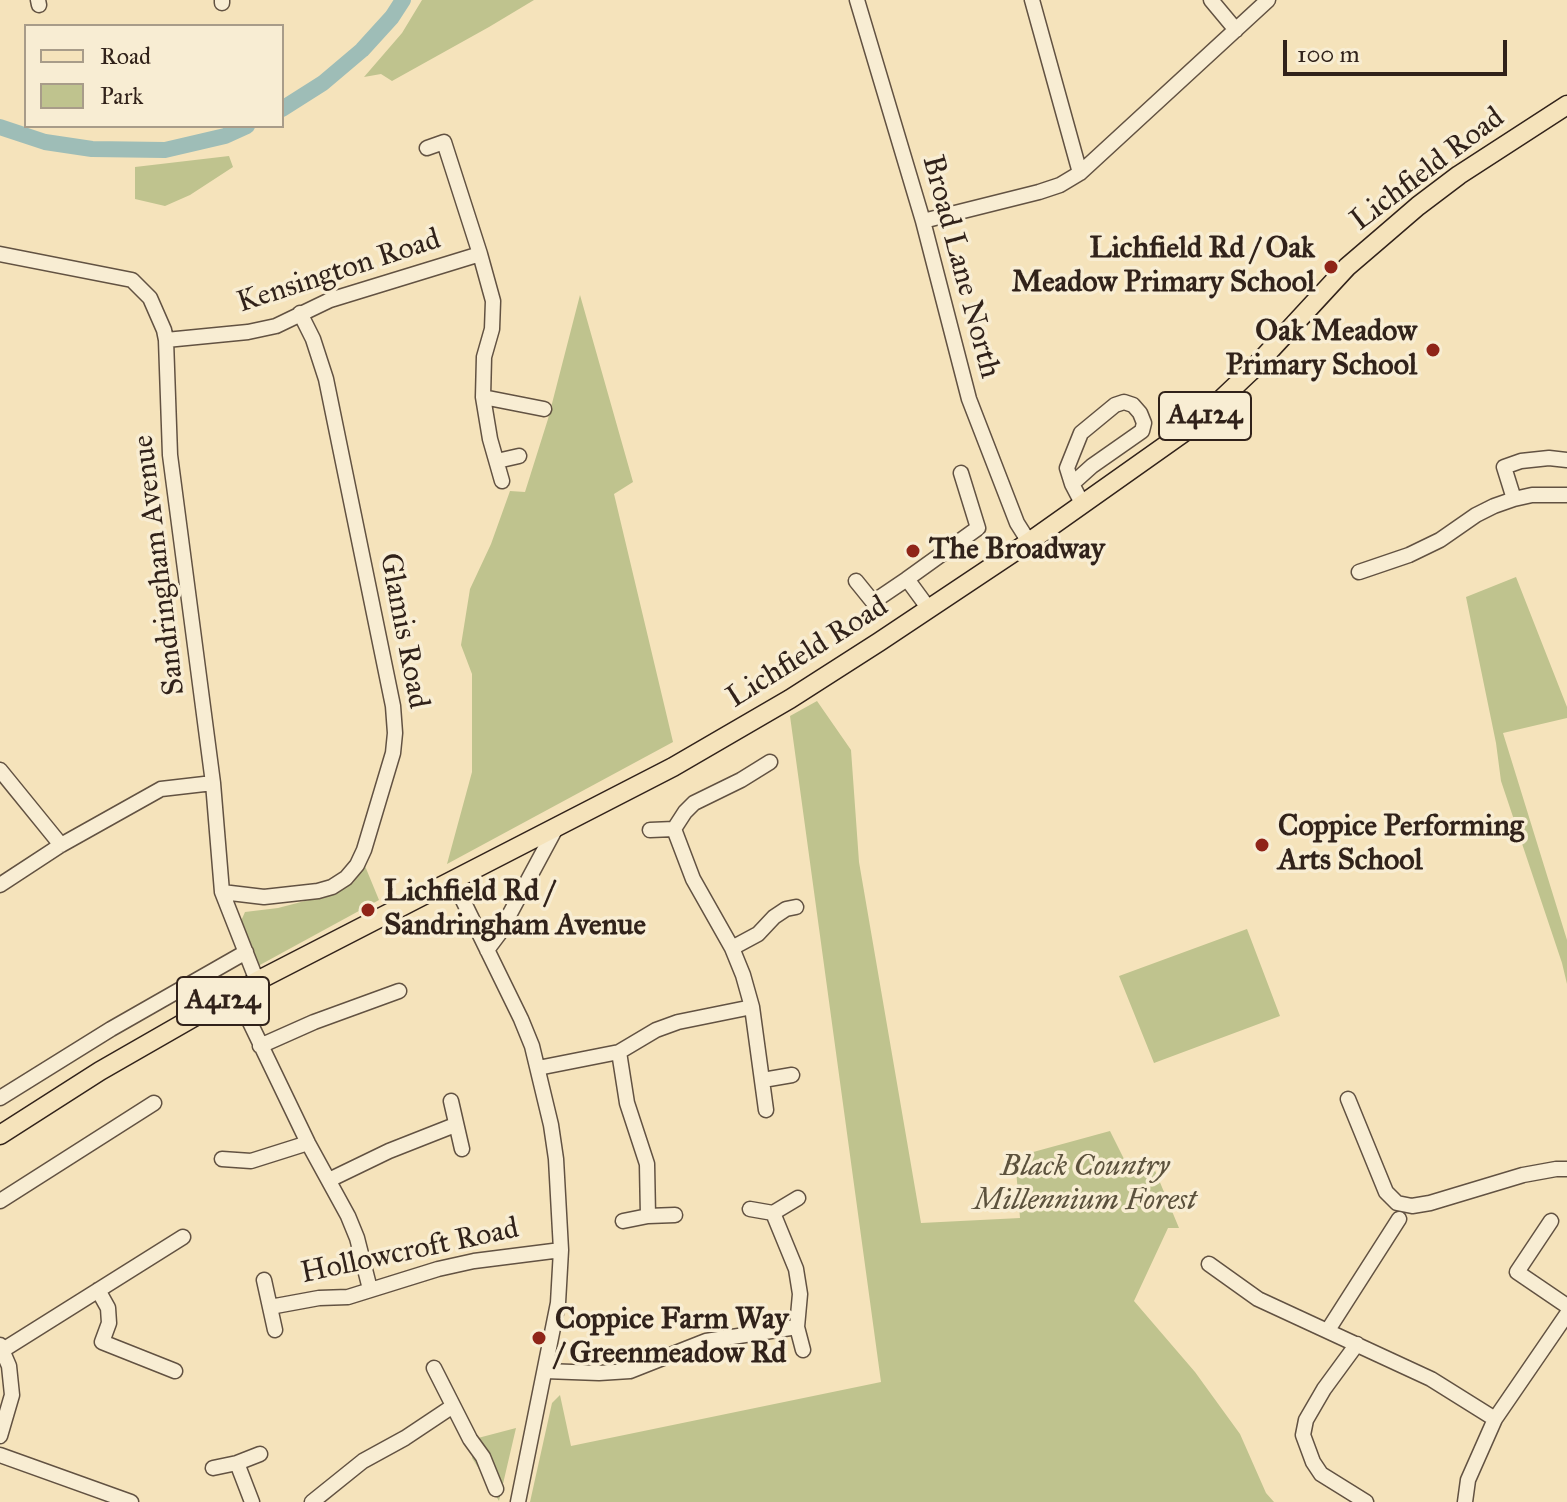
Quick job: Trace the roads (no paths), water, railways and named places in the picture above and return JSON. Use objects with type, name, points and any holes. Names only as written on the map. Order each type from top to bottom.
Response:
[{"type":"main road","name":"Lichfield Road","points":[[0,1135],[100,1071],[257,981],[556,828],[725,738],[812,686],[1029,542],[1193,426],[1250,372],[1347,267],[1418,206],[1459,175],[1566,107]]},
{"type":"street","name":"Broad Lane North","points":[[857,0],[923,221],[969,399],[1017,523],[1029,542]]},
{"type":"street","points":[[1032,0],[1080,173]]},
{"type":"street","points":[[1211,0],[1236,30]]},
{"type":"street","points":[[923,221],[1039,192],[1060,185],[1080,173],[1268,0]]},
{"type":"street","points":[[427,148],[444,142],[493,301],[492,329],[484,357],[483,397],[490,439],[502,481]]},
{"type":"street","name":"Sandringham Avenue","points":[[0,254],[132,280],[150,298],[164,330],[170,455],[213,783],[222,892],[257,981]]},
{"type":"street","name":"Kensington Road","points":[[166,340],[276,326],[330,300],[480,254]]},
{"type":"street","name":"Glamis Road","points":[[222,892],[278,896],[318,891],[346,878],[364,850],[393,753],[393,706],[326,379],[313,339],[300,313]]},
{"type":"street","points":[[483,397],[544,409]]},
{"type":"street","points":[[1072,484],[1142,431],[1144,423],[1133,405],[1124,402],[1115,405],[1081,433],[1067,468],[1072,484],[1083,505]]},
{"type":"street","points":[[497,461],[519,456]]},
{"type":"street","points":[[1514,499],[1504,467],[1521,461],[1567,460]]},
{"type":"street","points":[[856,581],[873,602],[978,528],[961,473]]},
{"type":"street","points":[[1359,572],[1409,555],[1440,540],[1494,506],[1532,495],[1567,495]]},
{"type":"street","points":[[907,579],[929,609]]},
{"type":"street","points":[[674,829],[685,812],[700,799],[770,762]]},
{"type":"street","points":[[0,770],[61,845]]},
{"type":"street","points":[[0,885],[61,845],[161,789],[213,783]]},
{"type":"street","points":[[487,950],[499,934],[556,828]]},
{"type":"street","points":[[650,830],[674,829]]},
{"type":"street","points":[[674,829],[693,879],[732,948],[743,975],[752,1007],[766,1110]]},
{"type":"street","points":[[453,880],[521,1019],[538,1068],[556,1159],[561,1250],[558,1303],[518,1502]]},
{"type":"street","points":[[732,948],[758,934],[786,909],[796,907]]},
{"type":"street","points":[[0,1098],[111,1029],[246,952]]},
{"type":"street","points":[[260,1046],[314,1022],[399,991]]},
{"type":"street","points":[[538,1068],[619,1052],[656,1030],[678,1022],[752,1007]]},
{"type":"street","points":[[245,1012],[308,1143],[348,1216],[370,1289]]},
{"type":"street","points":[[619,1052],[627,1103],[647,1164],[648,1216]]},
{"type":"street","points":[[763,1080],[792,1075]]},
{"type":"street","points":[[1348,1099],[1386,1192],[1397,1203],[1412,1206],[1430,1203],[1523,1175],[1567,1169]]},
{"type":"street","points":[[451,1101],[462,1149]]},
{"type":"street","points":[[0,1201],[154,1103]]},
{"type":"street","points":[[329,1180],[389,1151],[455,1125]]},
{"type":"street","points":[[222,1159],[251,1161],[308,1143]]},
{"type":"street","points":[[750,1209],[773,1213],[798,1198]]},
{"type":"street","points":[[773,1213],[796,1269],[800,1294],[797,1327],[803,1350]]},
{"type":"street","points":[[623,1221],[675,1215]]},
{"type":"street","points":[[1328,1330],[1399,1219]]},
{"type":"street","points":[[1551,1221],[1517,1272],[1567,1306]]},
{"type":"street","points":[[0,1436],[12,1395],[9,1366],[2,1348],[183,1237]]},
{"type":"street","name":"Hollowcroft Road","points":[[270,1307],[319,1298],[348,1297],[474,1261],[561,1250]]},
{"type":"street","points":[[1209,1264],[1258,1299],[1431,1379],[1495,1419]]},
{"type":"street","name":"Hollowcroft Road","points":[[264,1280],[275,1330]]},
{"type":"street","points":[[98,1290],[108,1308],[109,1323],[102,1342],[175,1371]]},
{"type":"street","points":[[1465,1502],[1468,1480],[1495,1419],[1567,1314]]},
{"type":"street","points":[[545,1371],[630,1371],[706,1341],[797,1327]]},
{"type":"street","points":[[1357,1344],[1324,1389],[1306,1420],[1303,1435],[1321,1474],[1366,1502]]},
{"type":"street","points":[[434,1368],[470,1439],[483,1457],[496,1489]]},
{"type":"street","points":[[312,1502],[363,1461],[453,1406]]},
{"type":"street","points":[[213,1468],[260,1454]]},
{"type":"street","points":[[0,1455],[131,1502]]},
{"type":"street","points":[[237,1463],[252,1502]]},
{"type":"waterway","points":[[284,108],[323,83],[362,50],[403,0]]},
{"type":"waterway","points":[[0,127],[45,142],[92,149],[165,150],[225,136],[243,128]]},
{"type":"place","name":"Lichfield Rd / Oak Meadow Primary School","points":[[1331,267]]},
{"type":"place","name":"Oak Meadow Primary School","points":[[1433,350]]},
{"type":"place","name":"The Broadway","points":[[913,551]]},
{"type":"place","name":"Coppice Performing Arts School","points":[[1262,845]]},
{"type":"place","name":"Lichfield Rd / Sandringham Avenue","points":[[368,910]]},
{"type":"place","name":"Coppice Farm Way / Greenmeadow Rd","points":[[539,1338]]},
{"type":"park label","name":"Black Country Millennium Forest","points":[[1085,1185]]}]
